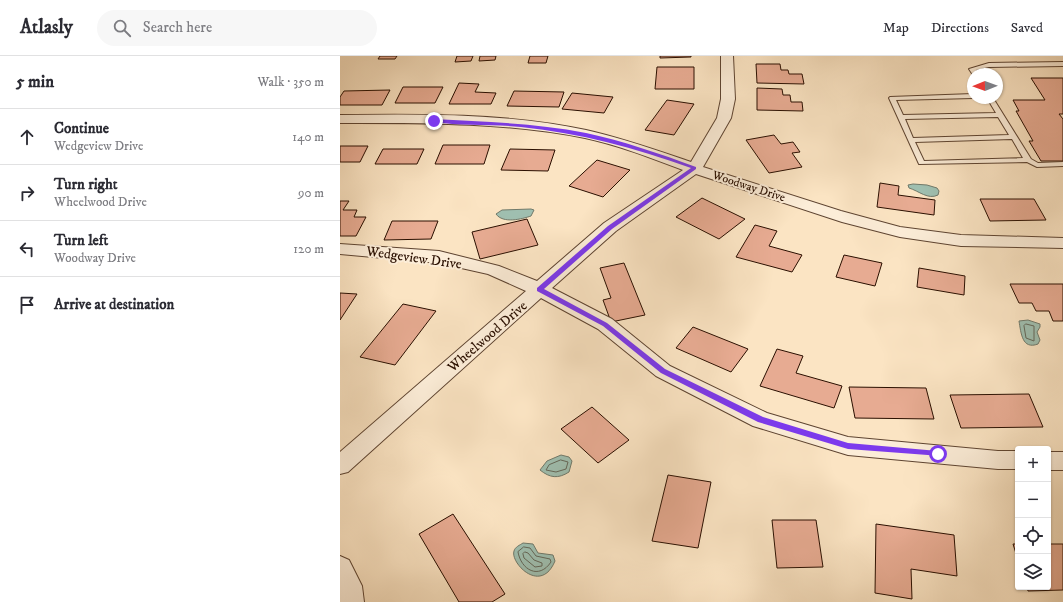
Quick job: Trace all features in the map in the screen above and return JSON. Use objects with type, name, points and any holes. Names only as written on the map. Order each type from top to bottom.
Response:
[{"type":"street","name":"Wheelwood Drive","points":[[340,465],[610,227],[695,168],[724,118],[728,99],[728,56]]},
{"type":"street","name":"Woodway Drive","points":[[340,119],[521,125],[586,135],[660,156],[849,218],[900,232],[929,238],[993,242],[1063,243]]},
{"type":"street","name":"Wedgeview Drive","points":[[340,249],[439,257],[493,270],[539,289],[605,324],[663,371],[761,420],[848,446],[998,460],[1015,460]]},
{"type":"street","points":[[1051,460],[1063,461]]},
{"type":"street","points":[[340,568],[348,586],[351,602]]},
{"type":"lane","points":[[976,68],[989,65],[1063,64]]},
{"type":"lane","points":[[967,96],[892,98],[921,163],[1028,160]]},
{"type":"lane","points":[[994,104],[1028,160],[1037,165],[1063,164]]},
{"type":"lane","points":[[900,117],[1001,115]]},
{"type":"lane","points":[[911,140],[1014,137]]},
{"type":"water","points":[[908,185],[927,185],[937,188],[939,191],[938,195],[927,196],[909,188]]},
{"type":"water","points":[[502,210],[534,210],[531,216],[513,220],[503,219],[496,214]]},
{"type":"water","points":[[1028,320],[1040,324],[1037,332],[1040,340],[1038,344],[1029,345],[1025,343],[1023,339],[1019,321]]},
{"type":"water","points":[[561,455],[569,457],[572,461],[569,472],[558,477],[554,477],[547,475],[540,470],[547,461]]},
{"type":"water","points":[[523,543],[533,544],[538,553],[553,555],[555,561],[549,571],[542,575],[535,576],[522,568],[514,556],[514,551],[516,547]]},
{"type":"building","points":[[380,56],[397,56],[395,59],[378,59]]},
{"type":"building","points":[[457,56],[473,56],[471,61],[455,62]]},
{"type":"building","points":[[480,56],[496,56],[495,60],[479,61]]},
{"type":"building","points":[[530,56],[548,56],[546,63],[528,63]]},
{"type":"building","points":[[660,56],[691,56],[691,57],[660,58]]},
{"type":"building","points":[[756,64],[780,64],[781,70],[788,70],[789,74],[802,74],[804,84],[757,83]]},
{"type":"building","points":[[657,67],[694,67],[694,89],[655,89]]},
{"type":"building","points":[[1031,78],[1063,78],[1063,114],[1059,114],[1063,119],[1063,161],[1041,161],[1029,141],[1033,141],[1016,111],[1019,111],[1013,100],[1045,100]]},
{"type":"building","points":[[459,83],[479,84],[475,92],[496,93],[491,104],[449,104]]},
{"type":"building","points":[[403,87],[443,87],[435,103],[395,103]]},
{"type":"building","points":[[757,88],[782,89],[783,95],[790,95],[791,102],[802,102],[803,111],[757,110]]},
{"type":"building","points":[[390,90],[382,105],[340,105],[340,97],[344,91]]},
{"type":"building","points":[[514,91],[564,92],[559,107],[507,106]]},
{"type":"building","points":[[572,93],[613,97],[604,113],[562,109]]},
{"type":"building","points":[[667,100],[694,104],[674,135],[645,130]]},
{"type":"building","points":[[774,135],[781,144],[793,142],[800,152],[792,153],[802,167],[769,173],[746,140]]},
{"type":"building","points":[[443,145],[490,145],[484,164],[435,164]]},
{"type":"building","points":[[340,146],[368,146],[360,162],[340,162]]},
{"type":"building","points":[[383,149],[424,149],[417,164],[375,164]]},
{"type":"building","points":[[510,149],[555,150],[548,171],[501,170]]},
{"type":"building","points":[[597,160],[630,170],[603,197],[569,186]]},
{"type":"building","points":[[880,183],[899,186],[898,195],[935,200],[934,215],[877,207]]},
{"type":"building","points":[[702,198],[745,219],[719,239],[676,217]]},
{"type":"building","points":[[980,199],[1034,199],[1046,220],[990,221]]},
{"type":"building","points":[[340,201],[349,201],[343,210],[357,210],[354,217],[366,217],[356,236],[340,236]]},
{"type":"building","points":[[527,219],[538,245],[480,259],[472,232]]},
{"type":"building","points":[[392,221],[438,221],[431,239],[384,240]]},
{"type":"building","points":[[755,225],[777,231],[769,246],[802,255],[792,272],[736,257]]},
{"type":"building","points":[[844,255],[882,263],[875,286],[836,277]]},
{"type":"building","points":[[624,263],[645,315],[611,322],[603,300],[611,298],[600,268]]},
{"type":"building","points":[[919,268],[965,276],[964,295],[917,287]]},
{"type":"building","points":[[1010,284],[1063,284],[1063,321],[1053,321],[1049,311],[1036,311],[1032,303],[1019,303]]},
{"type":"building","points":[[340,293],[357,294],[340,320]]},
{"type":"building","points":[[403,304],[436,311],[395,365],[360,357]]},
{"type":"building","points":[[693,327],[748,349],[731,372],[676,348]]},
{"type":"building","points":[[777,349],[803,356],[796,373],[842,386],[834,408],[760,386]]},
{"type":"building","points":[[849,387],[926,388],[934,419],[855,418]]},
{"type":"building","points":[[1029,394],[1043,427],[961,428],[950,395]]},
{"type":"building","points":[[592,407],[629,440],[598,463],[561,429]]},
{"type":"building","points":[[668,475],[711,482],[698,548],[652,541]]},
{"type":"building","points":[[453,514],[505,594],[492,602],[459,602],[419,534]]},
{"type":"building","points":[[772,520],[816,520],[823,567],[777,568]]},
{"type":"building","points":[[876,524],[954,535],[957,576],[911,569],[912,599],[875,593]]},
{"type":"building","points":[[1051,544],[1063,544],[1063,590],[1028,591],[1051,590]]},
{"type":"route","points":[[434,121],[483,122],[521,125],[586,135],[660,156],[695,168],[610,227],[594,243],[539,289],[605,324],[663,371],[761,420],[848,446],[938,454]]}]
